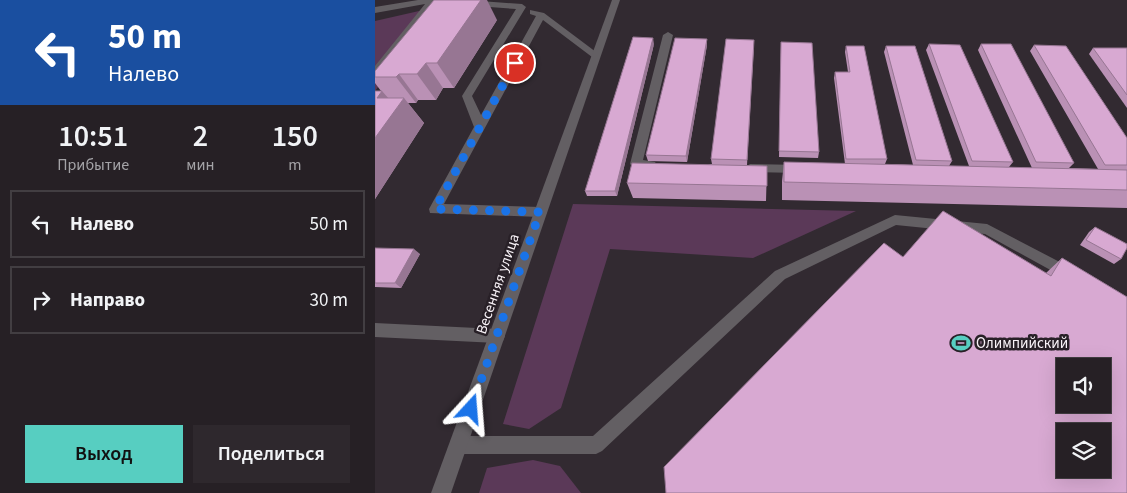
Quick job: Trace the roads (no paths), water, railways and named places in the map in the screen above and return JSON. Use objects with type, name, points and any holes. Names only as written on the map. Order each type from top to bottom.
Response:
[{"type":"street","name":"Весенняя улица","points":[[441,493],[616,0]]},
{"type":"street","points":[[540,212],[435,209],[541,15]]},
{"type":"lane","points":[[375,73],[433,0]]},
{"type":"lane","points":[[375,10],[433,0],[520,4],[541,15],[595,55]]},
{"type":"lane","points":[[481,127],[467,96],[520,4]]},
{"type":"lane","points":[[665,165],[635,164],[668,35]]},
{"type":"lane","points":[[734,167],[813,170]]},
{"type":"lane","points":[[459,445],[596,445],[780,275],[895,220],[987,229],[1083,281]]},
{"type":"lane","points":[[375,330],[497,336]]},
{"type":"place","name":"Олимпийский","points":[[961,343]]}]
